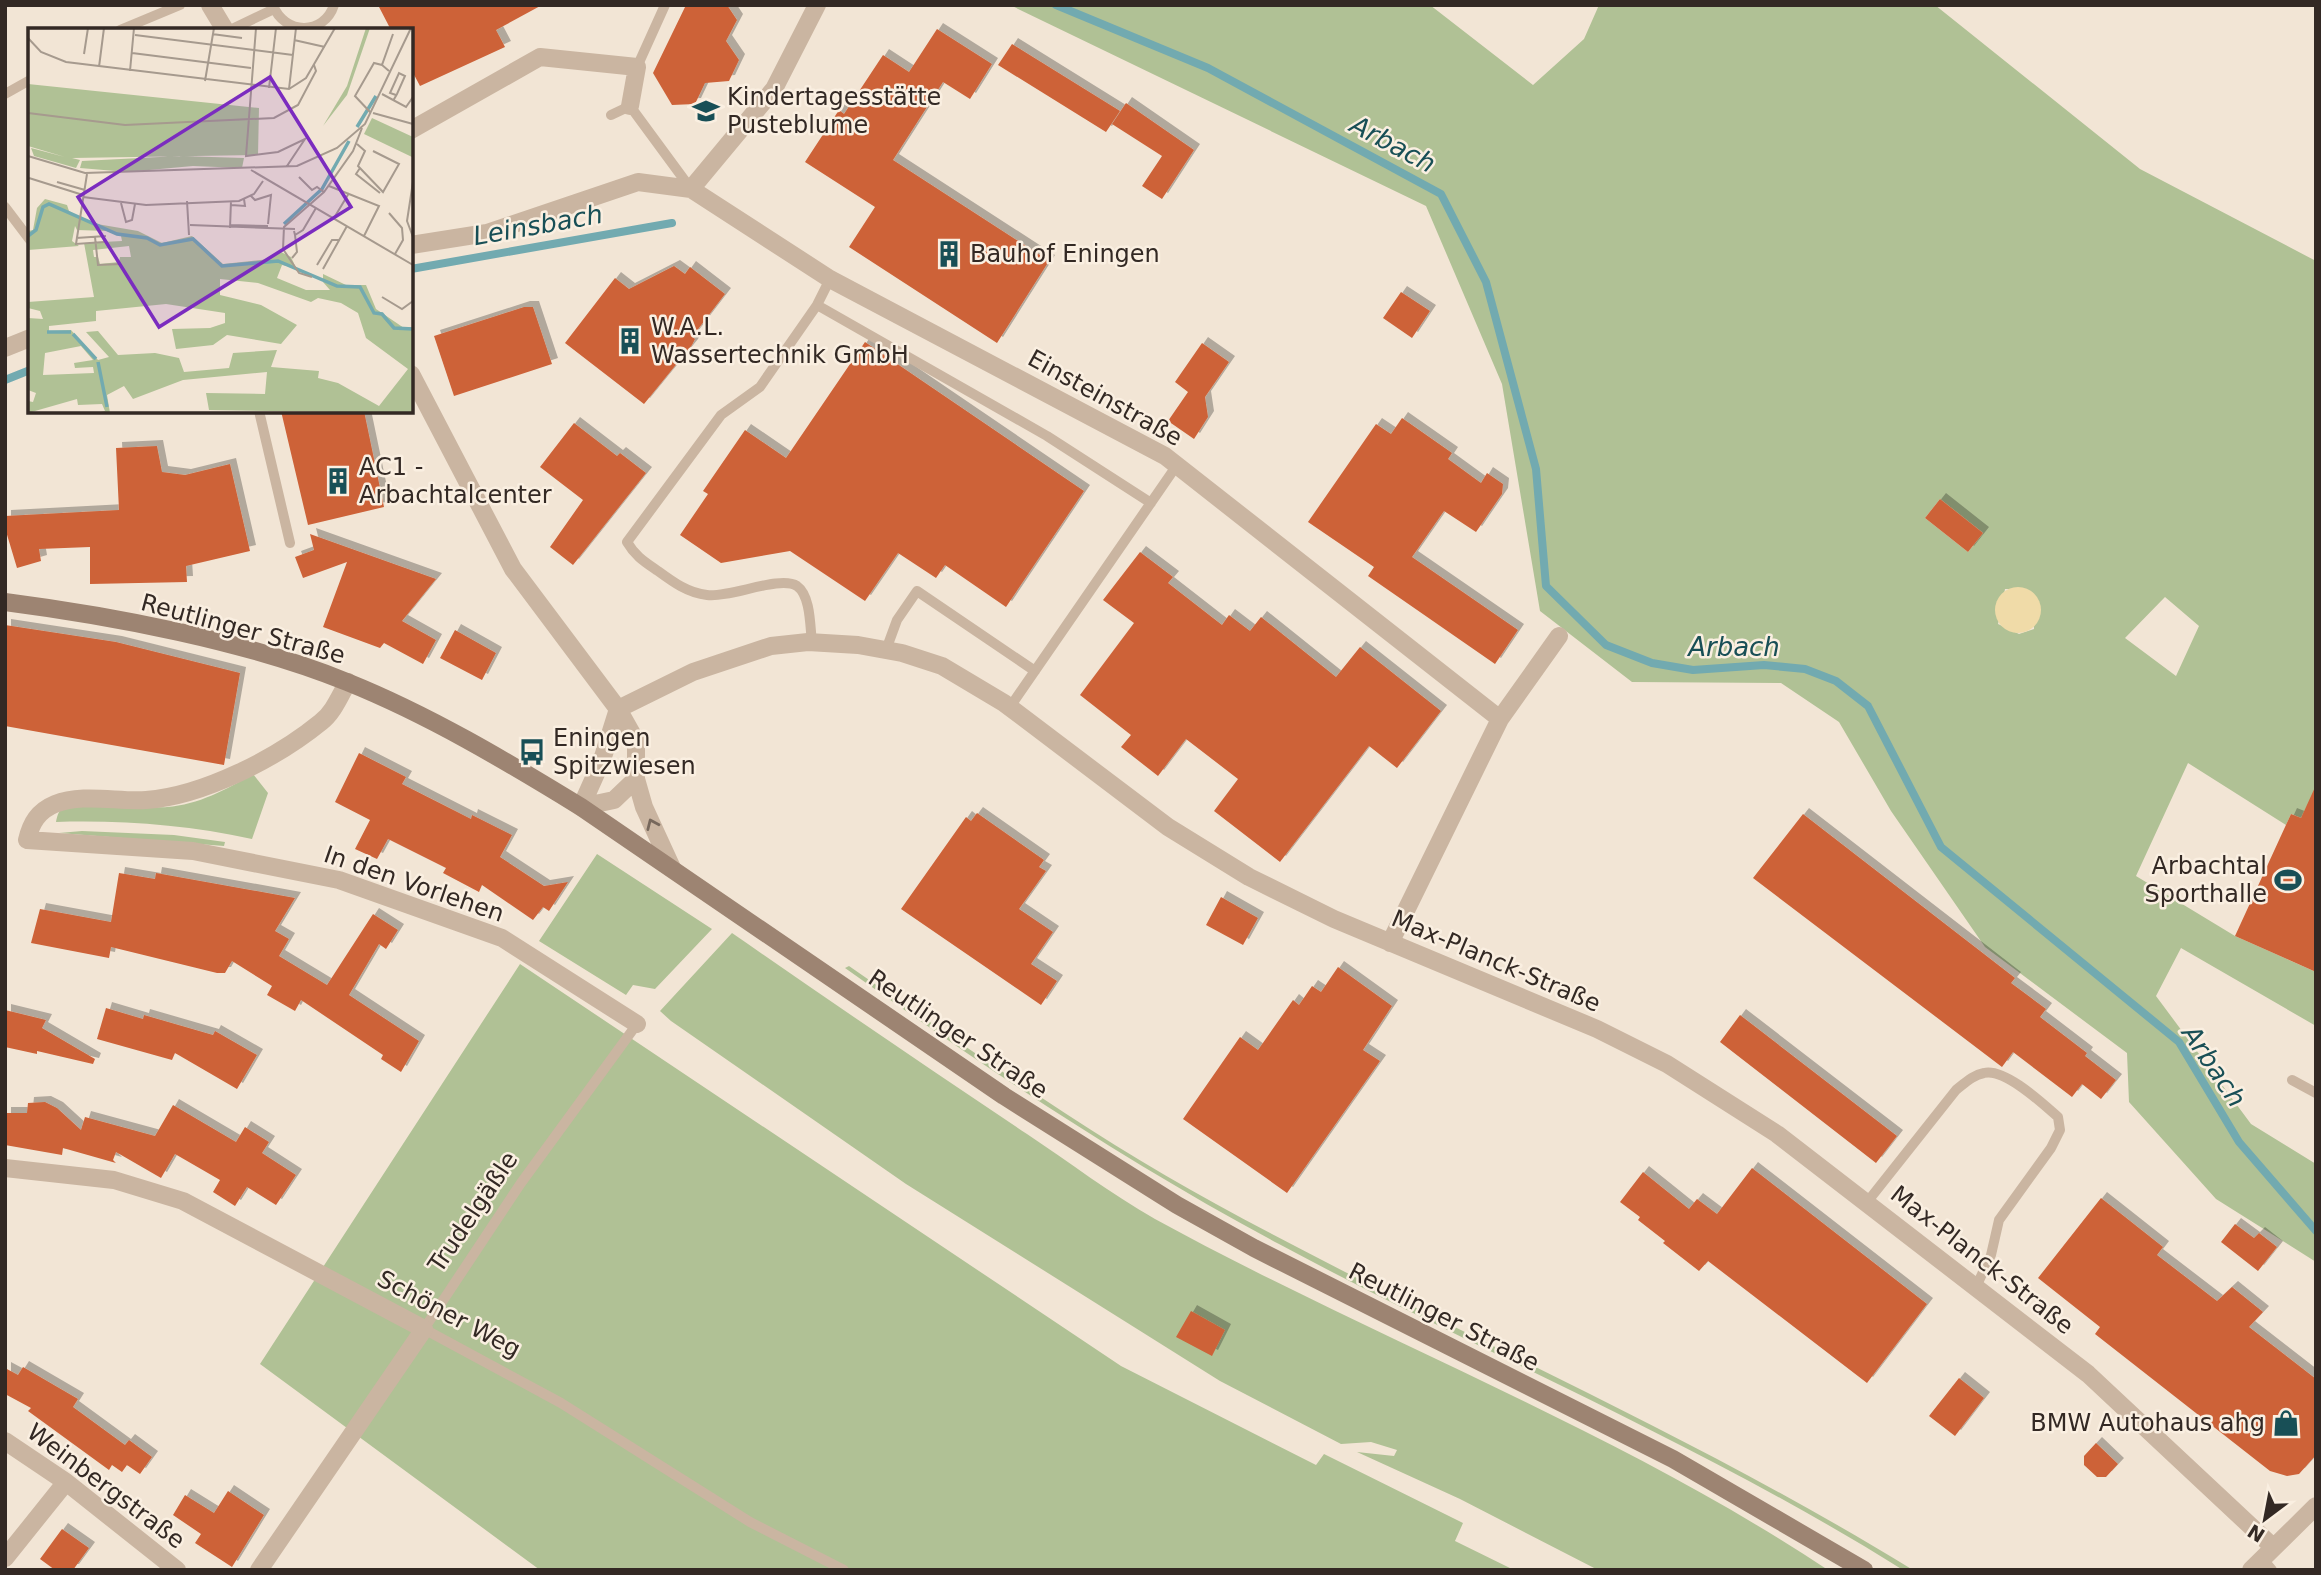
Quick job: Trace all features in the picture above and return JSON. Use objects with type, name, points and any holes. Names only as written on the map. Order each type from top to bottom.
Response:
[{"type":"main road","name":"Reutlinger Straße","points":[[5,602],[69,610],[208,641],[348,682],[447,729],[516,766],[581,807],[1015,1104],[1177,1205],[1278,1260],[1673,1459],[1864,1570]]},
{"type":"street","points":[[209,5],[226,28]]},
{"type":"street","points":[[413,246],[487,233],[638,182],[691,189],[774,89],[817,7]]},
{"type":"street","points":[[413,129],[540,57],[637,67],[630,106]]},
{"type":"street","name":"Einsteinstraße","points":[[691,189],[830,279],[1165,456],[1500,719]]},
{"type":"street","points":[[5,348],[28,339]]},
{"type":"street","points":[[413,378],[513,569],[618,709],[636,741],[636,779],[644,807],[672,868]]},
{"type":"street","points":[[1390,943],[1500,719],[1559,636]]},
{"type":"street","name":"Max-Planck-Straße","points":[[618,709],[693,672],[771,646],[812,643],[858,645],[942,666],[973,681],[1130,800],[1212,855],[1292,900],[1597,1029],[1656,1058],[1777,1134],[1868,1201],[2088,1374],[2264,1561]]},
{"type":"street","name":"In den Vorlehen","points":[[348,682],[323,722],[234,775],[199,791],[170,798],[58,803],[41,811],[30,828],[27,840],[193,851],[340,880],[502,937],[637,1024]]},
{"type":"street","points":[[581,807],[602,760],[618,709]]},
{"type":"street","points":[[581,807],[614,800],[636,779]]},
{"type":"street","name":"Schöner Weg","points":[[5,1168],[114,1180],[183,1200],[424,1329]]},
{"type":"street","name":"Trudelgäßle","points":[[259,1570],[424,1329]]},
{"type":"street","name":"Weinbergstraße","points":[[5,1441],[66,1482],[177,1570]]},
{"type":"street","points":[[5,1558],[66,1482]]},
{"type":"street","points":[[2264,1561],[2316,1506]]},
{"type":"lane","points":[[124,28],[165,8],[180,5]]},
{"type":"lane","points":[[312,28],[328,18],[334,5]]},
{"type":"lane","points":[[637,67],[666,5]]},
{"type":"lane","points":[[232,28],[273,7],[288,25],[304,28]]},
{"type":"lane","points":[[5,94],[28,81]]},
{"type":"lane","points":[[611,115],[630,106],[691,189]]},
{"type":"lane","points":[[5,207],[28,237]]},
{"type":"lane","points":[[812,643],[806,600],[799,587],[787,582],[726,595],[706,595],[679,586],[634,554],[627,542],[721,415],[760,387],[817,305],[830,279]]},
{"type":"lane","points":[[817,305],[1047,436],[1151,503]]},
{"type":"lane","points":[[259,413],[290,543]]},
{"type":"lane","points":[[1010,707],[1177,465]]},
{"type":"lane","points":[[886,650],[897,620],[918,591],[1035,671]]},
{"type":"lane","name":"Trudelgäßle","points":[[424,1329],[521,1183],[637,1024]]},
{"type":"lane","points":[[1868,1201],[1956,1090],[1973,1077],[1987,1072],[2004,1076],[2033,1096],[2058,1117],[2060,1130],[2051,1148],[1999,1220],[1991,1255],[1976,1287]]},
{"type":"lane","points":[[2292,1080],[2316,1093]]},
{"type":"lane","name":"Schöner Weg","points":[[424,1329],[561,1403],[750,1522],[844,1570]]},
{"type":"green space","points":[[1010,5],[1430,5],[1533,85],[1584,39],[1599,5],[1935,5],[2140,169],[2316,261],[2316,789],[2301,818],[2291,814],[2286,825],[2188,763],[2136,876],[2235,936],[2316,972],[2316,1026],[2181,948],[2156,996],[2251,1124],[2316,1164],[2316,1262],[2216,1199],[2129,1102],[2127,1053],[1985,947],[1891,811],[1839,722],[1781,683],[1632,682],[1540,611],[1502,384],[1426,206]],"holes":[[[1940,499],[1983,533],[1968,552],[1925,518]],[[2005,589],[2022,589],[2033,593],[2034,629],[2019,634],[1998,624]],[[2165,597],[2199,626],[2176,676],[2125,638]]]},
{"type":"green space","points":[[253,774],[268,793],[252,839],[154,824],[56,822],[60,811],[70,806],[179,806],[223,791]]},
{"type":"green space","points":[[82,831],[174,835],[225,842],[224,846],[59,833]]},
{"type":"green space","points":[[597,854],[712,929],[655,989],[633,985],[626,995],[539,941]]},
{"type":"green space","points":[[732,933],[1106,1189],[1155,1219],[1324,1305],[1581,1429],[1748,1520],[1828,1570],[1598,1570],[1460,1499],[1357,1452],[1394,1456],[1397,1450],[1371,1442],[1341,1444],[1220,1381],[906,1184],[660,1011]]},
{"type":"green space","points":[[520,964],[1121,1366],[1316,1465],[1324,1454],[1463,1523],[1455,1541],[1514,1570],[540,1570],[260,1364]]},
{"type":"green space","points":[[849,966],[1030,1090],[1122,1149],[1216,1204],[1742,1472],[1913,1570],[1903,1570],[1751,1482],[1357,1285],[1222,1213],[1004,1078],[845,968]]},
{"type":"sand","points":[[2018,587],[2035,593],[2041,610],[2035,627],[2018,633],[2001,627],[1995,610],[2001,593]]},
{"type":"building","points":[[378,5],[542,5],[496,30],[505,47],[420,86],[413,73],[413,28],[390,28]]},
{"type":"building","name":"Kindertagesstätte Pusteblume","points":[[686,5],[727,5],[737,20],[726,41],[739,60],[729,81],[705,83],[695,104],[672,105],[653,73]]},
{"type":"building","points":[[937,29],[992,64],[970,99],[943,82],[893,160],[1049,261],[997,343],[849,247],[875,207],[805,162],[839,110],[844,114],[883,55],[909,72]]},
{"type":"building","points":[[1012,44],[1120,111],[1106,132],[998,65]]},
{"type":"building","points":[[1126,103],[1194,150],[1162,199],[1142,186],[1162,156],[1112,124]]},
{"type":"building","name":"W.A.L. Wassertechnik GmbH","points":[[674,266],[685,274],[690,267],[725,294],[692,337],[695,339],[692,345],[644,404],[565,343],[615,278],[629,289]]},
{"type":"building","points":[[1401,292],[1430,311],[1412,338],[1383,318]]},
{"type":"building","points":[[524,307],[533,307],[552,364],[454,396],[434,336]]},
{"type":"building","points":[[865,342],[1084,491],[1006,607],[945,565],[936,578],[898,553],[865,601],[790,551],[721,563],[680,535],[708,494],[703,491],[745,430],[786,458]]},
{"type":"building","points":[[1202,343],[1229,362],[1205,397],[1208,417],[1194,439],[1168,421],[1188,392],[1175,382]]},
{"type":"building","name":"AC1 - Arbachtalcenter","points":[[281,413],[364,413],[384,507],[308,525]]},
{"type":"building","points":[[1402,418],[1452,453],[1448,459],[1481,483],[1487,473],[1503,484],[1502,494],[1476,532],[1444,511],[1412,557],[1518,630],[1495,664],[1368,576],[1374,567],[1308,522],[1376,424],[1391,434]]},
{"type":"building","points":[[574,423],[617,456],[620,453],[646,473],[573,565],[550,547],[583,500],[540,467]]},
{"type":"building","points":[[157,446],[162,472],[185,475],[230,464],[250,551],[186,566],[187,582],[90,584],[90,547],[39,549],[41,561],[17,568],[5,528],[5,516],[119,510],[116,448]]},
{"type":"building","points":[[1940,499],[1983,533],[1968,552],[1925,518]]},
{"type":"building","points":[[310,534],[436,579],[402,621],[436,640],[423,664],[384,643],[380,648],[323,627],[347,562],[303,578],[295,557],[314,550]]},
{"type":"building","points":[[1140,552],[1173,577],[1168,583],[1222,625],[1229,615],[1250,631],[1261,617],[1336,677],[1360,647],[1441,711],[1397,768],[1369,746],[1280,862],[1214,811],[1238,779],[1186,739],[1158,776],[1121,747],[1131,735],[1080,695],[1134,623],[1103,600]]},
{"type":"building","points":[[5,625],[116,642],[240,673],[224,765],[5,726]]},
{"type":"building","points":[[455,630],[496,653],[482,680],[440,658]]},
{"type":"building","points":[[359,753],[406,777],[402,784],[471,819],[472,815],[512,835],[500,857],[544,886],[568,882],[549,911],[543,907],[533,920],[482,885],[479,892],[443,873],[446,868],[388,839],[377,859],[355,849],[370,820],[335,802]]},
{"type":"building","name":"Arbachtal Sporthalle","points":[[2316,785],[2316,972],[2235,936],[2291,814],[2301,818]]},
{"type":"building","points":[[977,813],[1044,860],[1039,867],[1046,871],[1019,909],[1053,932],[1031,964],[1057,981],[1041,1005],[901,909],[966,817],[971,821]]},
{"type":"building","points":[[1803,814],[2015,978],[2011,983],[2046,1009],[2040,1017],[2087,1053],[2085,1056],[2116,1080],[2101,1099],[2082,1084],[2072,1097],[2013,1052],[2002,1067],[1753,878]]},
{"type":"building","points":[[119,873],[155,879],[156,873],[295,898],[275,931],[289,939],[279,956],[327,985],[373,914],[398,930],[386,949],[379,944],[349,995],[419,1041],[401,1072],[381,1059],[383,1055],[301,1000],[295,1011],[267,995],[272,986],[232,961],[225,973],[217,973],[111,947],[109,958],[31,943],[40,909],[111,922]]},
{"type":"building","points":[[1221,897],[1258,918],[1243,945],[1206,925]]},
{"type":"building","points":[[1338,967],[1392,1006],[1363,1050],[1380,1061],[1287,1193],[1183,1119],[1240,1037],[1258,1050],[1293,1000],[1299,1005],[1312,986],[1321,992]]},
{"type":"building","points":[[106,1008],[143,1019],[144,1015],[213,1035],[215,1031],[257,1055],[237,1089],[175,1053],[172,1060],[97,1039]]},
{"type":"building","points":[[5,1010],[46,1020],[42,1028],[95,1059],[93,1064],[37,1051],[37,1054],[5,1047]]},
{"type":"building","points":[[1740,1015],[1897,1136],[1876,1163],[1720,1042]]},
{"type":"building","points":[[45,1102],[57,1108],[81,1130],[85,1117],[155,1136],[173,1105],[236,1142],[245,1127],[269,1142],[262,1153],[296,1175],[276,1205],[247,1187],[235,1206],[213,1192],[220,1180],[175,1154],[161,1178],[116,1152],[113,1160],[116,1163],[63,1148],[62,1155],[5,1145],[5,1113],[27,1113],[28,1103]]},
{"type":"building","points":[[1752,1168],[1927,1304],[1867,1383],[1708,1261],[1699,1271],[1663,1243],[1665,1241],[1638,1220],[1640,1217],[1620,1202],[1643,1172],[1689,1209],[1697,1199],[1717,1214]]},
{"type":"building","points":[[2101,1198],[2163,1247],[2157,1255],[2217,1301],[2232,1287],[2263,1312],[2249,1327],[2316,1379],[2316,1455],[2299,1474],[2287,1476],[2270,1471],[2095,1334],[2100,1327],[2038,1278]]},
{"type":"building","points":[[2235,1224],[2254,1238],[2259,1233],[2277,1247],[2258,1271],[2221,1242]]},
{"type":"building","points":[[1191,1311],[1225,1330],[1212,1356],[1176,1337]]},
{"type":"building","points":[[23,1367],[78,1399],[73,1407],[125,1445],[129,1440],[152,1457],[140,1474],[127,1465],[122,1472],[112,1465],[109,1470],[28,1411],[31,1408],[5,1394],[5,1368],[18,1375]]},
{"type":"building","points":[[1959,1378],[1984,1398],[1955,1436],[1929,1416]]},
{"type":"building","points":[[2096,1443],[2118,1464],[2106,1477],[2097,1477],[2084,1465],[2084,1456]]},
{"type":"building","points":[[228,1491],[264,1515],[232,1567],[195,1543],[201,1534],[173,1515],[185,1495],[214,1513]]},
{"type":"building","points":[[62,1529],[89,1548],[73,1570],[55,1570],[40,1559]]},
{"type":"waterway","name":"Arbach","points":[[1056,5],[1208,68],[1441,194],[1486,282],[1536,469],[1546,586],[1606,645],[1652,663],[1693,670],[1764,665],[1805,669],[1836,681],[1868,706],[1941,847],[2179,1042],[2239,1142],[2316,1231]]},
{"type":"waterway","name":"Leinsbach","points":[[413,269],[672,223]]},
{"type":"waterway","name":"Leinsbach","points":[[5,380],[28,371]]},
{"type":"place","name":"Kindertagesstätte Pusteblume","points":[[706,111]]},
{"type":"place","name":"Bauhof Eningen","points":[[949,254]]},
{"type":"place","name":"W.A.L. Wassertechnik GmbH","points":[[630,341]]},
{"type":"place","name":"AC1 - Arbachtalcenter","points":[[338,481]]},
{"type":"place","name":"Eningen Spitzwiesen","points":[[532,752]]},
{"type":"place","name":"Arbachtal Sporthalle","points":[[2288,880]]},
{"type":"place","name":"BMW Autohaus ahg","points":[[2286,1423]]}]
